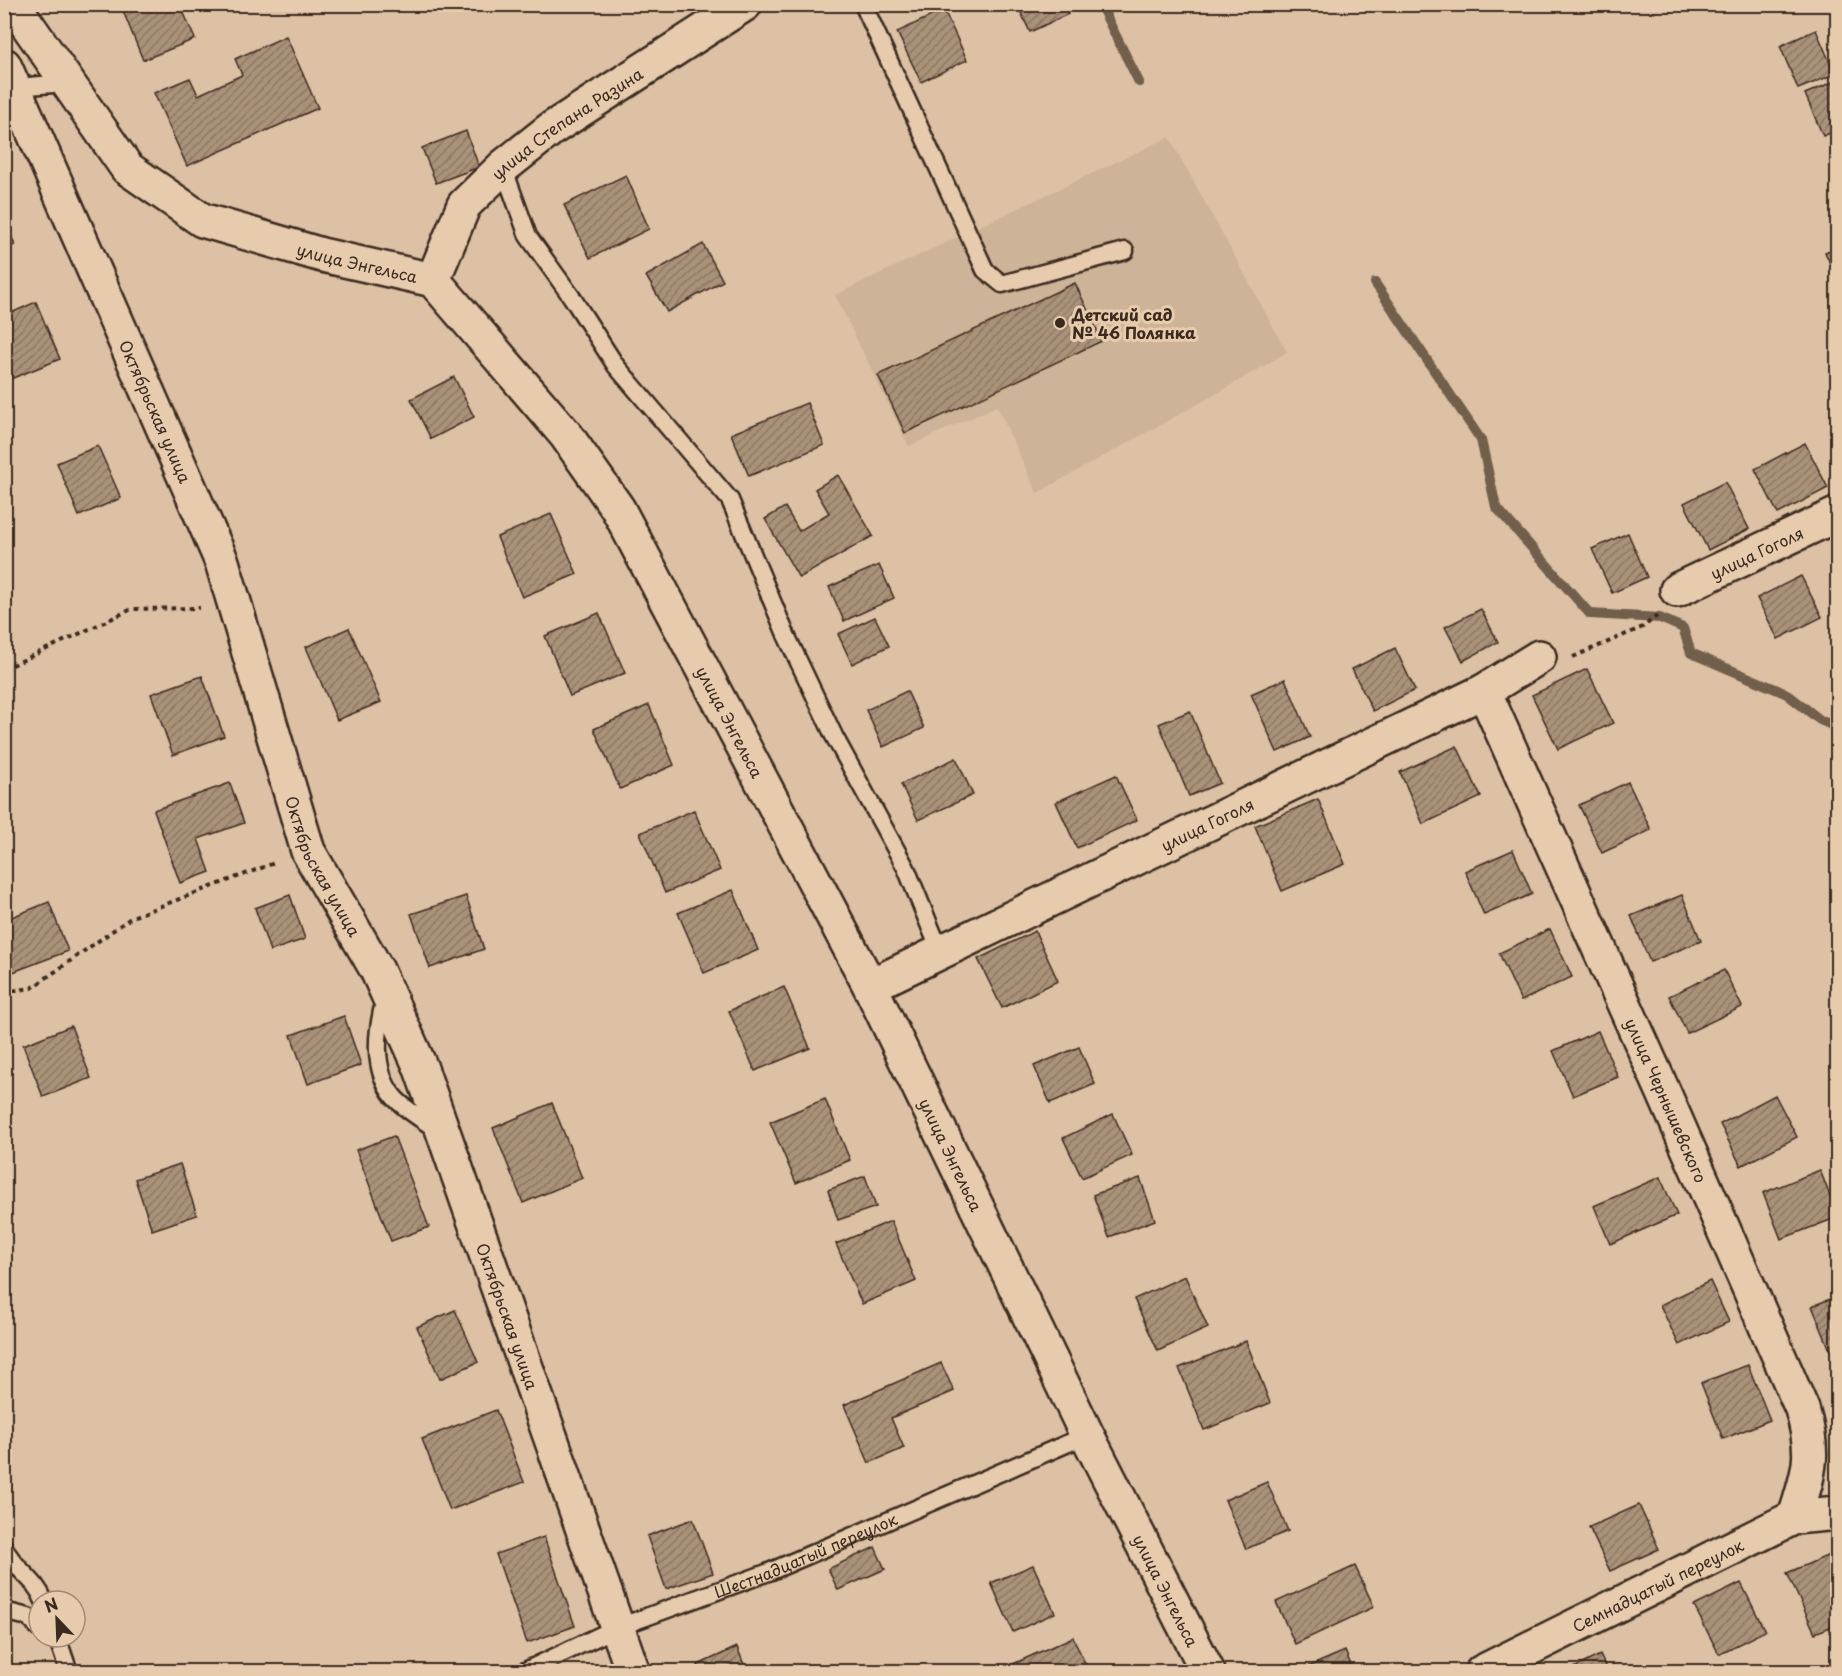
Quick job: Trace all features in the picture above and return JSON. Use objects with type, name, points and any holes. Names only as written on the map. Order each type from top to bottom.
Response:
[{"type":"street","name":"улица Энгельса","points":[[13,4],[127,168],[202,220],[322,255],[433,280],[566,435],[618,509],[870,987],[1087,1435],[1208,1671]]},
{"type":"street","name":"улица Степана Разина","points":[[433,280],[464,205],[503,167],[551,129],[745,4]]},
{"type":"street","name":"Октябрьская улица","points":[[10,76],[222,562],[308,851],[386,991],[420,1066],[633,1671]]},
{"type":"street","name":"улица Гоголя","points":[[1670,601],[1838,514]]},
{"type":"street","name":"улица Гоголя","points":[[870,987],[940,951],[1484,691],[1539,657]]},
{"type":"street","name":"улица Чернышевского","points":[[1484,691],[1802,1409],[1810,1436],[1811,1464],[1796,1517]]},
{"type":"street","name":"Семнадцатый переулок","points":[[1482,1671],[1796,1517],[1838,1513]]},
{"type":"lane","points":[[863,4],[985,270],[1002,284],[1125,251]]},
{"type":"lane","points":[[10,76],[66,83]]},
{"type":"lane","points":[[503,167],[528,236],[571,296],[616,366],[730,500],[787,636],[834,736],[906,868],[940,951]]},
{"type":"lane","name":"Шестнадцатый переулок","points":[[523,1671],[616,1628],[770,1572],[1087,1435]]},
{"type":"lane","points":[[6,1556],[39,1589]]},
{"type":"lane","points":[[4,1611],[27,1617]]},
{"type":"lane","points":[[61,1649],[69,1671]]},
{"type":"path","points":[[4,669],[132,609],[200,608],[222,562]]},
{"type":"path","points":[[1539,657],[1578,657],[1642,627],[1670,601]]},
{"type":"path","points":[[4,992],[32,988],[132,917],[308,851]]},
{"type":"shaded area","name":"Детский сад № 46 Полянка","points":[[1169,137],[1287,352],[1037,493],[997,406],[909,446],[835,295]]},
{"type":"building","points":[[139,4],[180,4],[195,39],[143,60],[123,11]]},
{"type":"building","points":[[1017,4],[1064,4],[1068,14],[1030,32]]},
{"type":"building","points":[[944,10],[967,60],[921,82],[897,32]]},
{"type":"building","points":[[1816,30],[1835,74],[1798,89],[1780,46]]},
{"type":"building","points":[[286,36],[318,108],[187,166],[154,93],[190,78],[198,95],[242,75],[235,59]]},
{"type":"building","points":[[1838,80],[1838,130],[1823,136],[1805,94]]},
{"type":"building","points":[[466,131],[479,167],[436,183],[422,148]]},
{"type":"building","points":[[626,175],[649,229],[590,258],[564,205]]},
{"type":"building","points":[[4,218],[15,245],[4,249]]},
{"type":"building","points":[[703,244],[723,281],[667,312],[646,276]]},
{"type":"building","points":[[1838,247],[1838,282],[1825,252]]},
{"type":"building","points":[[1075,283],[1102,341],[905,433],[878,375]]},
{"type":"building","points":[[36,302],[60,359],[13,378],[4,359],[4,316]]},
{"type":"building","points":[[454,377],[474,417],[431,439],[411,399]]},
{"type":"building","points":[[807,403],[824,445],[749,476],[731,434]]},
{"type":"building","points":[[1805,443],[1828,488],[1778,514],[1755,469]]},
{"type":"building","points":[[98,446],[121,498],[79,516],[57,463]]},
{"type":"building","points":[[838,475],[873,536],[799,578],[765,519],[785,507],[799,531],[829,513],[815,489]]},
{"type":"building","points":[[1725,482],[1749,529],[1708,550],[1684,503]]},
{"type":"building","points":[[551,514],[577,574],[522,597],[497,537]]},
{"type":"building","points":[[1628,533],[1647,577],[1612,593],[1592,549]]},
{"type":"building","points":[[879,565],[894,598],[844,621],[829,587]]},
{"type":"building","points":[[1801,576],[1822,617],[1778,639],[1757,598]]},
{"type":"building","points":[[1481,609],[1498,642],[1463,661],[1445,627]]},
{"type":"building","points":[[599,613],[625,673],[570,696],[545,636]]},
{"type":"building","points":[[875,617],[889,646],[852,664],[838,634]]},
{"type":"building","points":[[349,628],[381,702],[337,720],[306,647]]},
{"type":"building","points":[[1395,648],[1415,690],[1373,711],[1352,669]]},
{"type":"building","points":[[1587,669],[1613,723],[1558,749],[1532,695]]},
{"type":"building","points":[[202,676],[224,736],[173,755],[151,694]]},
{"type":"building","points":[[1285,679],[1310,737],[1277,752],[1251,694]]},
{"type":"building","points":[[907,691],[924,728],[883,747],[866,710]]},
{"type":"building","points":[[649,705],[674,765],[620,789],[594,729]]},
{"type":"building","points":[[1190,711],[1220,783],[1189,796],[1159,724]]},
{"type":"building","points":[[1457,746],[1481,797],[1423,824],[1400,772]]},
{"type":"building","points":[[956,758],[973,795],[918,820],[901,784]]},
{"type":"building","points":[[1116,775],[1137,820],[1077,848],[1056,802]]},
{"type":"building","points":[[1628,782],[1651,830],[1602,853],[1579,805]]},
{"type":"building","points":[[230,783],[244,823],[198,839],[210,872],[180,883],[154,810]]},
{"type":"building","points":[[1318,799],[1345,864],[1282,891],[1255,826]]},
{"type":"building","points":[[694,810],[720,870],[665,893],[640,833]]},
{"type":"building","points":[[1513,850],[1532,894],[1484,915],[1465,871]]},
{"type":"building","points":[[733,890],[758,950],[704,973],[678,913]]},
{"type":"building","points":[[290,895],[305,939],[270,951],[255,908]]},
{"type":"building","points":[[1682,895],[1701,941],[1650,962],[1631,916]]},
{"type":"building","points":[[466,896],[484,949],[430,968],[411,914]]},
{"type":"building","points":[[49,902],[68,951],[13,972],[4,951],[4,920]]},
{"type":"building","points":[[1550,929],[1572,977],[1521,1001],[1499,953]]},
{"type":"building","points":[[1035,931],[1058,981],[1002,1008],[978,959]]},
{"type":"building","points":[[1724,970],[1742,1007],[1687,1033],[1669,996]]},
{"type":"building","points":[[784,987],[810,1048],[755,1071],[729,1011]]},
{"type":"building","points":[[344,1016],[361,1065],[308,1084],[291,1035]]},
{"type":"building","points":[[71,1026],[91,1078],[43,1097],[23,1045]]},
{"type":"building","points":[[1598,1031],[1618,1077],[1573,1096],[1553,1051]]},
{"type":"building","points":[[1079,1047],[1095,1084],[1050,1103],[1034,1066]]},
{"type":"building","points":[[1775,1095],[1797,1137],[1741,1166],[1720,1124]]},
{"type":"building","points":[[825,1099],[850,1160],[796,1183],[770,1122]]},
{"type":"building","points":[[552,1103],[582,1178],[523,1203],[493,1128]]},
{"type":"building","points":[[1113,1114],[1132,1155],[1082,1178],[1063,1138]]},
{"type":"building","points":[[394,1136],[429,1227],[391,1241],[356,1150]]},
{"type":"building","points":[[180,1164],[197,1215],[152,1230],[135,1179]]},
{"type":"building","points":[[1820,1170],[1838,1217],[1781,1239],[1763,1193]]},
{"type":"building","points":[[865,1176],[876,1207],[838,1220],[828,1190]]},
{"type":"building","points":[[1660,1177],[1677,1215],[1610,1244],[1594,1206]]},
{"type":"building","points":[[1140,1178],[1155,1220],[1109,1237],[1093,1195]]},
{"type":"building","points":[[891,1221],[916,1281],[862,1304],[836,1244]]},
{"type":"building","points":[[1185,1276],[1208,1328],[1158,1351],[1134,1299]]},
{"type":"building","points":[[1710,1281],[1729,1322],[1679,1345],[1660,1305]]},
{"type":"building","points":[[1838,1296],[1838,1346],[1830,1350],[1812,1306]]},
{"type":"building","points":[[455,1310],[478,1362],[440,1379],[417,1327]]},
{"type":"building","points":[[1246,1341],[1270,1403],[1204,1430],[1179,1368]]},
{"type":"building","points":[[941,1363],[954,1391],[891,1418],[904,1448],[869,1463],[844,1405]]},
{"type":"building","points":[[1748,1365],[1770,1420],[1723,1439],[1701,1383]]},
{"type":"building","points":[[496,1410],[524,1482],[450,1510],[422,1439]]},
{"type":"building","points":[[1267,1482],[1288,1531],[1246,1549],[1225,1500]]},
{"type":"building","points":[[1639,1505],[1659,1549],[1610,1571],[1589,1527]]},
{"type":"building","points":[[693,1519],[713,1573],[666,1589],[647,1536]]},
{"type":"building","points":[[544,1537],[575,1626],[527,1643],[496,1554]]},
{"type":"building","points":[[875,1547],[885,1569],[838,1590],[828,1569]]},
{"type":"building","points":[[1836,1552],[1838,1624],[1815,1633],[1787,1573]]},
{"type":"building","points":[[1033,1565],[1055,1613],[1013,1632],[991,1583]]},
{"type":"building","points":[[1355,1566],[1374,1607],[1295,1644],[1276,1602]]},
{"type":"building","points":[[1741,1583],[1765,1631],[1719,1654],[1694,1606]]},
{"type":"building","points":[[1073,1637],[1089,1672],[1014,1672],[1011,1665]]},
{"type":"building","points":[[737,1647],[747,1672],[701,1672],[698,1665]]},
{"type":"building","points":[[1345,1651],[1354,1672],[1304,1672],[1303,1669]]},
{"type":"building","points":[[1600,1655],[1608,1672],[1566,1672]]},
{"type":"waterway","points":[[1100,4],[1139,82]]},
{"type":"waterway","points":[[1375,283],[1481,440],[1496,507],[1590,614],[1660,618],[1683,628],[1691,653],[1787,694],[1820,720],[1838,728]]},
{"type":"place","name":"Детский сад № 46 Полянка","points":[[1060,323]]}]
